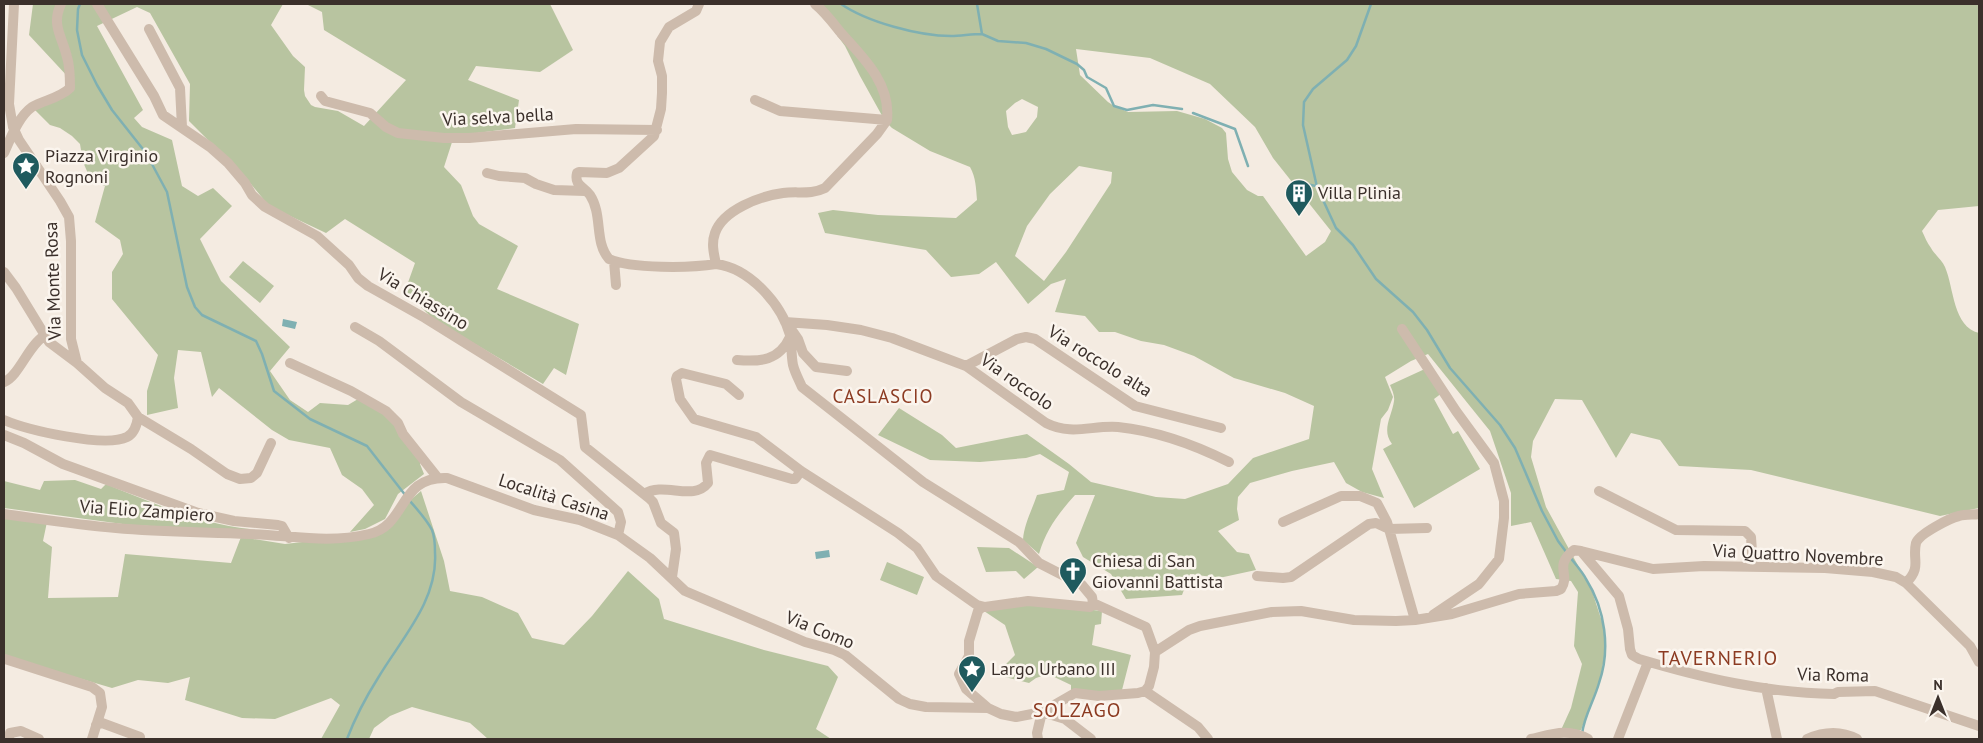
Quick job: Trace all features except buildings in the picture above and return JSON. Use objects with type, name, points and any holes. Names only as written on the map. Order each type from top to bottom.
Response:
[{"type":"street","points":[[4,10],[10,4]]},
{"type":"street","name":"Via Monte Rosa","points":[[14,4],[10,118],[19,140],[65,209],[71,226],[71,339],[77,363]]},
{"type":"street","points":[[5,151],[24,115],[32,107],[65,94],[70,88],[67,57],[58,31],[56,16],[61,4]]},
{"type":"street","name":"Via Chiassino","points":[[97,4],[154,96],[163,115],[210,147],[228,163],[260,203],[317,236],[349,265],[358,278],[368,286],[425,318],[581,415],[585,447],[644,494]]},
{"type":"street","points":[[699,4],[696,10],[676,22],[664,34],[658,52],[662,76],[661,108],[654,136],[619,168],[607,173],[583,171],[577,173],[578,185],[585,190],[593,201],[602,248],[609,259],[614,261],[671,267],[716,264],[744,273],[768,295],[785,322],[795,333],[803,353],[816,368],[847,371]]},
{"type":"street","points":[[716,264],[713,247],[714,235],[722,221],[748,204],[767,196],[783,193],[817,192],[825,188],[871,141],[887,120],[885,99],[879,80],[867,61],[817,5]]},
{"type":"street","points":[[149,29],[180,88],[182,127]]},
{"type":"street","name":"Via selva bella","points":[[321,96],[325,100],[370,113],[386,127],[398,133],[435,138],[462,139],[576,129],[657,130]]},
{"type":"street","points":[[755,100],[780,111],[887,120]]},
{"type":"street","points":[[488,173],[499,176],[526,178],[536,184],[554,190],[585,190]]},
{"type":"street","points":[[614,261],[616,286]]},
{"type":"street","points":[[4,272],[16,288],[44,336],[105,388],[128,403],[138,417],[192,449],[227,474],[240,479],[250,478],[256,473],[271,443]]},
{"type":"street","points":[[785,322],[790,336],[793,367],[802,387],[923,482],[1012,538],[1039,563],[1082,586],[1092,597],[1093,603]]},
{"type":"street","name":"Via roccolo","points":[[785,322],[827,325],[884,336],[966,366],[1046,423],[1058,429],[1078,430],[1108,427],[1128,429],[1200,447],[1229,462]]},
{"type":"street","points":[[355,327],[379,341],[461,402],[560,460],[618,512],[621,522],[618,535]]},
{"type":"street","points":[[1402,329],[1456,411],[1494,463],[1504,501],[1499,559],[1479,584],[1432,616]]},
{"type":"street","points":[[4,382],[10,379],[30,350],[44,336]]},
{"type":"street","points":[[737,360],[771,358],[785,347],[790,336]]},
{"type":"street","name":"Via roccolo alta","points":[[966,366],[1017,339],[1026,337],[1034,339],[1135,406],[1221,428]]},
{"type":"street","points":[[52,344],[58,344],[71,339]]},
{"type":"street","points":[[290,363],[351,391],[386,411],[398,423],[403,434],[438,478]]},
{"type":"street","points":[[739,395],[726,384],[714,380],[682,373],[676,379],[680,399],[694,419],[756,437],[801,471],[898,533],[917,548],[936,576],[982,607]]},
{"type":"street","points":[[4,420],[16,426],[45,432],[92,439],[115,439],[129,436],[136,427],[138,417]]},
{"type":"street","points":[[4,435],[24,443],[63,464],[198,513],[282,526],[289,538]]},
{"type":"street","points":[[672,577],[676,540],[674,533],[661,523],[653,502],[644,494],[651,490],[662,488],[689,491],[702,489],[708,483],[706,466],[710,455],[792,479],[795,479],[801,471]]},
{"type":"street","name":"Località Casina","points":[[438,478],[447,478],[534,510],[580,520],[618,535],[672,577]]},
{"type":"street","name":"Via Elio Zampiero","points":[[4,514],[115,528],[257,534],[317,539],[370,534],[388,525],[414,488],[425,481],[438,478]]},
{"type":"street","points":[[1599,491],[1676,530],[1745,532],[1751,537],[1753,567]]},
{"type":"street","points":[[1283,522],[1342,496],[1360,496],[1377,503],[1389,528],[1415,620]]},
{"type":"street","points":[[1906,583],[1914,575],[1916,568],[1917,539],[1923,534],[1959,516],[1979,514]]},
{"type":"street","points":[[1257,576],[1288,578],[1366,525],[1376,523],[1389,528],[1427,528]]},
{"type":"street","points":[[1155,652],[1189,630],[1200,626],[1272,612],[1301,611],[1354,620],[1415,620],[1452,614],[1518,594],[1556,591],[1561,589],[1564,584],[1562,571],[1573,552]]},
{"type":"street","name":"Via Quattro Novembre","points":[[1573,552],[1654,569],[1704,566],[1753,567],[1873,572],[1896,577],[1906,583],[1970,646],[1979,662]]},
{"type":"street","name":"Via Roma","points":[[1573,552],[1619,596],[1632,655],[1639,659],[1698,676],[1766,688],[1826,694],[1875,691],[1979,726]]},
{"type":"street","name":"Via Como","points":[[672,577],[685,591],[699,598],[805,642],[845,655],[904,702],[926,707],[988,708],[1010,717],[1042,712]]},
{"type":"street","points":[[988,708],[966,689],[959,674],[969,656],[969,641],[978,610],[982,607],[1028,601],[1086,607],[1090,607],[1093,603]]},
{"type":"street","points":[[1038,739],[1037,733],[1042,712],[1075,693],[1098,696],[1138,693],[1145,691],[1149,686],[1154,667],[1155,652],[1146,627],[1093,603]]},
{"type":"street","points":[[5,659],[86,685],[100,693],[102,707],[92,739]]},
{"type":"street","points":[[1618,739],[1648,662]]},
{"type":"street","points":[[1766,688],[1776,739]]},
{"type":"street","points":[[1145,691],[1198,727],[1208,739]]},
{"type":"street","points":[[1042,712],[1065,719],[1092,739]]},
{"type":"street","points":[[96,725],[102,723],[140,737]]},
{"type":"street","points":[[7,738],[21,732],[39,739]]},
{"type":"street","points":[[1532,739],[1558,733],[1575,732],[1587,739]]},
{"type":"street","points":[[1807,739],[1828,733],[1839,733],[1857,739]]},
{"type":"green space","points":[[33,4],[283,4],[271,25],[293,56],[305,67],[305,96],[311,105],[338,111],[364,126],[406,80],[324,30],[322,12],[306,4],[550,4],[573,50],[540,72],[476,66],[468,80],[519,100],[515,128],[454,136],[444,167],[461,185],[473,216],[479,224],[518,246],[497,289],[579,324],[566,375],[554,368],[543,384],[434,320],[405,291],[415,263],[345,219],[326,233],[269,206],[246,178],[189,121],[190,84],[150,13],[137,7],[97,26],[143,110],[134,118],[142,127],[172,140],[182,186],[198,196],[213,188],[232,206],[200,239],[221,281],[290,347],[270,371],[290,400],[308,412],[320,403],[348,405],[358,399],[391,418],[421,459],[420,464],[424,474],[398,494],[385,519],[365,529],[350,532],[374,505],[362,489],[342,475],[330,448],[289,440],[272,430],[219,388],[212,397],[201,352],[178,350],[174,378],[178,408],[147,415],[147,391],[158,355],[112,299],[112,272],[123,254],[120,240],[95,222],[105,186],[96,183],[90,178],[83,162],[80,144],[60,128],[50,125],[35,110],[62,98],[69,78],[29,35]]},
{"type":"green space","points":[[814,4],[1979,4],[1979,206],[1938,210],[1922,231],[1934,253],[1945,267],[1959,315],[1970,329],[1979,333],[1979,508],[1940,516],[1751,470],[1679,466],[1660,440],[1631,433],[1616,458],[1582,400],[1555,399],[1533,441],[1531,457],[1546,507],[1592,591],[1603,625],[1606,647],[1600,680],[1581,730],[1561,730],[1571,708],[1582,664],[1574,646],[1578,592],[1571,581],[1556,579],[1531,522],[1511,526],[1511,493],[1490,431],[1428,354],[1411,361],[1385,377],[1393,397],[1388,410],[1381,419],[1372,469],[1384,498],[1362,492],[1346,483],[1334,462],[1250,483],[1238,497],[1237,509],[1239,520],[1218,531],[1237,552],[1249,554],[1256,570],[1219,578],[1190,574],[1182,595],[1126,599],[1111,574],[1083,557],[1076,543],[1095,495],[1075,495],[1053,523],[1045,537],[1039,554],[1023,540],[1037,495],[1064,490],[1069,472],[1040,454],[1026,458],[980,462],[930,460],[878,435],[899,408],[942,435],[956,448],[1027,434],[1091,482],[1156,497],[1185,499],[1228,484],[1253,458],[1309,439],[1314,406],[1285,393],[1234,378],[1194,356],[1164,345],[1141,341],[1115,332],[1099,332],[1085,316],[1055,312],[1066,279],[1051,284],[1028,304],[996,262],[979,274],[951,277],[926,250],[825,233],[818,213],[833,210],[878,215],[956,218],[977,200],[975,179],[970,167],[930,151],[892,128],[885,121],[845,46]],"holes":[[[1076,49],[1150,58],[1210,84],[1255,127],[1273,158],[1331,231],[1325,242],[1306,256],[1263,196],[1258,196],[1247,190],[1232,172],[1228,159],[1226,133],[1222,128],[1205,119],[1177,111],[1128,112],[1108,102],[1080,75]],[[1022,99],[1038,107],[1037,117],[1026,132],[1012,135],[1008,127],[1006,111]],[[1079,166],[1112,172],[1111,183],[1066,252],[1044,281],[1015,256],[1027,226],[1050,194]]]},
{"type":"green space","points":[[243,261],[274,286],[260,303],[229,277]]},
{"type":"green space","points":[[1427,368],[1442,393],[1434,399],[1453,434],[1458,431],[1480,469],[1414,508],[1383,449],[1392,444],[1387,433],[1394,399],[1390,385]]},
{"type":"green space","points":[[75,480],[101,489],[106,484],[195,518],[250,529],[250,531],[130,525],[4,508],[4,481],[40,490],[44,481]]},
{"type":"green space","points":[[421,491],[444,561],[450,591],[482,597],[518,613],[532,638],[564,645],[592,616],[628,571],[659,599],[664,619],[764,650],[828,666],[838,677],[816,729],[831,739],[488,739],[470,723],[412,707],[390,716],[374,728],[369,739],[321,739],[340,705],[331,698],[275,719],[242,718],[185,700],[190,677],[168,683],[138,680],[112,688],[4,656],[4,517],[47,522],[43,541],[52,547],[48,598],[118,597],[125,554],[231,563],[241,537],[285,544],[380,533],[408,502]]},
{"type":"green space","points":[[977,547],[1009,548],[1038,567],[1024,579],[1016,571],[986,572]]},
{"type":"green space","points":[[887,562],[924,577],[917,595],[880,580]]},
{"type":"green space","points":[[1029,603],[1102,611],[1101,624],[1095,625],[1092,645],[1131,655],[1122,690],[1090,693],[1071,691],[1071,685],[1048,674],[1036,678],[1029,683],[1001,676],[1002,668],[1015,655],[1005,625],[984,611]]},
{"type":"water","points":[[283,319],[297,322],[295,329],[282,326]]},
{"type":"water","points":[[829,550],[830,557],[816,559],[815,552]]},
{"type":"waterway","points":[[80,4],[77,30],[82,55],[112,110],[146,153],[167,192],[187,287],[195,307],[202,315],[256,341],[274,391],[310,419],[367,446],[406,496]]},
{"type":"waterway","points":[[841,4],[865,17],[909,31],[951,36],[982,34]]},
{"type":"waterway","points":[[977,4],[982,34],[998,41],[1026,43],[1046,49],[1077,64],[1084,70],[1087,77],[1106,88],[1114,106],[1127,110],[1153,105],[1182,109]]},
{"type":"waterway","points":[[1371,4],[1356,46],[1347,60],[1313,89],[1304,102],[1303,125],[1317,187],[1336,228],[1353,245],[1376,279],[1413,312],[1427,330],[1450,368],[1500,425],[1515,448],[1542,511],[1558,541],[1567,553]]},
{"type":"waterway","points":[[1193,113],[1235,129],[1248,166]]},
{"type":"waterway","points":[[1301,183],[1316,186]]},
{"type":"waterway","points":[[347,739],[365,700],[416,619],[431,587],[434,571],[434,535],[427,522],[409,500]]},
{"type":"waterway","points":[[1570,557],[1584,576],[1598,603],[1602,616],[1605,643],[1603,670],[1582,734]]},
{"type":"place","name":"Piazza Virginio Rognoni","points":[[26,190]]},
{"type":"place","name":"Villa Plinia","points":[[1299,217]]},
{"type":"place","name":"Chiesa di San Giovanni Battista","points":[[1073,595]]},
{"type":"place","name":"Largo Urbano III","points":[[972,693]]},
{"type":"district","name":"CASLASCIO","points":[[883,396]]},
{"type":"district","name":"TAVERNERIO","points":[[1718,658]]},
{"type":"district","name":"SOLZAGO","points":[[1077,710]]}]
